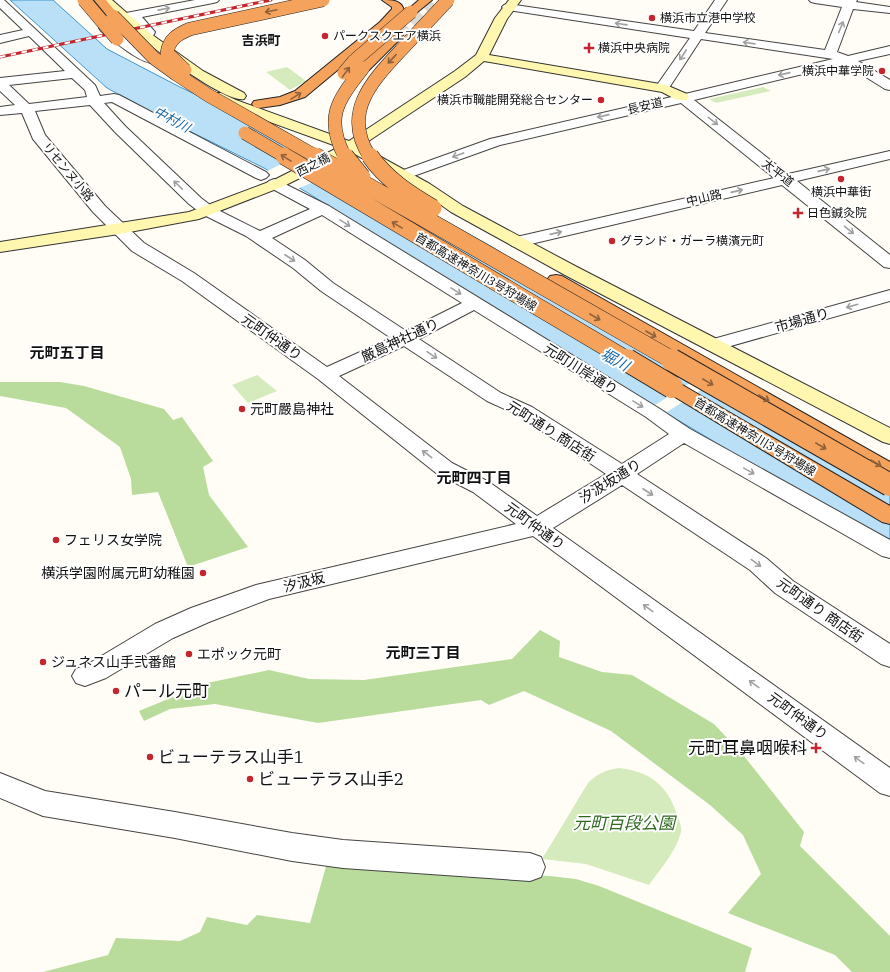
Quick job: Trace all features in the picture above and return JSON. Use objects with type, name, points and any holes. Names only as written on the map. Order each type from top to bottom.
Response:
[{"type":"highway","name":"首都高速神奈川3号狩場線","points":[[84,0],[129,53],[145,69],[170,88],[890,516]]},
{"type":"highway","name":"首都高速神奈川3号狩場線","points":[[100,0],[113,16],[154,58],[208,95],[890,486]]},
{"type":"highway","points":[[307,152],[181,67],[167,53],[167,47],[171,40],[177,35],[190,29],[323,0]]},
{"type":"highway","points":[[259,104],[291,99],[300,94],[394,15],[398,10],[397,6],[388,0]]},
{"type":"highway","points":[[426,0],[354,61],[337,86],[330,106],[328,126],[332,143],[338,155],[408,214],[536,290],[672,387]]},
{"type":"highway","points":[[448,0],[381,71],[364,95],[359,108],[358,121],[361,138],[368,156],[381,171],[397,184],[438,211],[890,471]]},
{"type":"highway","points":[[353,169],[337,142],[334,125],[338,107],[344,93],[363,68],[397,35]]},
{"type":"street","points":[[80,0],[110,25],[105,28],[132,49],[224,100],[351,146],[425,187],[457,209],[518,242],[890,437]]},
{"type":"street","points":[[106,0],[128,18],[147,37],[198,74],[233,93],[259,104],[277,120]]},
{"type":"street","points":[[128,18],[213,0]]},
{"type":"street","points":[[662,88],[696,35],[721,0]]},
{"type":"street","points":[[815,0],[850,2],[890,10]]},
{"type":"street","name":"元町通り 商店街","points":[[0,2],[5,14],[31,32],[90,88],[93,93],[94,101],[120,129],[194,201],[208,211],[259,238],[299,264],[312,277],[494,397],[524,411],[758,564],[784,587],[890,657]]},
{"type":"street","points":[[830,53],[850,2]]},
{"type":"street","points":[[480,57],[511,4],[696,35],[822,54],[830,53],[844,59],[890,86]]},
{"type":"street","points":[[0,39],[31,32]]},
{"type":"street","name":"長安道","points":[[403,174],[495,142],[844,59],[890,50]]},
{"type":"street","name":"太平道","points":[[480,57],[670,90],[682,97],[890,263]]},
{"type":"street","name":"西之橋","points":[[0,247],[119,230],[177,219],[208,211],[271,180],[331,156],[351,146],[438,89],[480,57]]},
{"type":"street","points":[[0,83],[74,74]]},
{"type":"street","points":[[0,83],[26,108]]},
{"type":"street","name":"元町川岸通り","points":[[0,111],[114,98],[271,180],[323,209],[647,409],[683,434],[890,550]]},
{"type":"street","name":"リセンヌ小路","points":[[26,108],[38,136],[99,209],[138,247]]},
{"type":"street","name":"中山路","points":[[518,242],[890,155]]},
{"type":"street","points":[[259,238],[323,209]]},
{"type":"street","name":"元町仲通り","points":[[138,247],[188,277],[325,375],[444,468],[481,488],[537,527],[888,779]]},
{"type":"street","name":"市場通り","points":[[713,345],[890,296]]},
{"type":"street","name":"厳島神社通り","points":[[325,375],[406,338],[475,303]]},
{"type":"street","name":"汐汲坂通り","points":[[537,527],[621,475],[683,434]]},
{"type":"street","name":"汐汲坂","points":[[85,676],[164,631],[200,614],[265,591],[537,527]]},
{"type":"street","points":[[0,785],[43,802],[306,849],[342,854],[530,867]]},
{"type":"green space","points":[[287,67],[306,81],[290,90],[266,72]]},
{"type":"green space","points":[[763,87],[771,91],[716,103],[709,99]]},
{"type":"green space","points":[[257,375],[277,391],[248,403],[232,385]]},
{"type":"green space","points":[[0,382],[60,382],[84,386],[164,409],[173,420],[182,417],[213,461],[203,467],[209,495],[248,547],[188,567],[158,492],[132,495],[131,479],[120,447],[66,408],[0,396]]},
{"type":"green space","points":[[540,630],[560,641],[559,657],[602,672],[632,675],[714,724],[744,756],[804,832],[800,846],[890,936],[890,972],[852,972],[835,955],[728,913],[761,874],[743,835],[710,805],[611,731],[524,691],[489,705],[481,700],[318,723],[215,704],[170,709],[144,721],[139,711],[207,683],[269,670],[309,679],[364,680],[512,659]]},
{"type":"green space","name":"元町百段公園","points":[[619,768],[639,772],[656,781],[663,788],[673,804],[681,826],[679,839],[667,860],[649,885],[586,864],[542,859],[588,783],[602,772]]},
{"type":"green space","points":[[327,863],[443,871],[550,876],[576,879],[599,886],[752,948],[745,972],[43,972],[108,955],[116,938],[180,941],[200,932],[207,917],[247,925],[257,915],[310,923]]},
{"type":"water","points":[[10,0],[53,0],[107,49],[176,85],[380,184],[494,248],[560,289],[890,469],[890,543],[834,513],[487,306],[308,193],[264,168],[157,115],[107,88]]},
{"type":"pier","points":[[314,148],[349,167],[297,189],[265,172]]},
{"type":"pier","points":[[709,371],[721,377],[667,412],[655,405]]},
{"type":"tunnel","points":[[397,35],[430,0]]},
{"type":"railway","points":[[0,57],[271,0]]},
{"type":"place","name":"横浜市立港中学校","points":[[652,18]]},
{"type":"place","name":"パークスクエア横浜","points":[[325,36]]},
{"type":"place","name":"横浜中央病院","points":[[589,48]]},
{"type":"place","name":"横浜中華学院","points":[[882,71]]},
{"type":"place","name":"横浜市職能開発総合センター","points":[[601,100]]},
{"type":"place","name":"横浜中華街","points":[[841,179]]},
{"type":"place","name":"日色鍼灸院","points":[[798,213]]},
{"type":"place","name":"グランド・ガーラ横濱元町","points":[[612,241]]},
{"type":"place","name":"元町嚴島神社","points":[[242,409]]},
{"type":"place","name":"フェリス女学院","points":[[56,540]]},
{"type":"place","name":"横浜学園附属元町幼稚園","points":[[203,573]]},
{"type":"place","name":"エポック元町","points":[[189,654]]},
{"type":"place","name":"ジュネス山手弐番館","points":[[43,662]]},
{"type":"place","name":"パール元町","points":[[116,691]]},
{"type":"place","name":"元町耳鼻咽喉科","points":[[816,748]]},
{"type":"place","name":"ビューテラス山手1","points":[[150,757]]},
{"type":"place","name":"ビューテラス山手2","points":[[250,779]]},
{"type":"district","name":"吉浜町","points":[[261,40]]},
{"type":"district","name":"元町五丁目","points":[[67,353]]},
{"type":"district","name":"元町四丁目","points":[[474,478]]},
{"type":"district","name":"元町三丁目","points":[[423,653]]},
{"type":"water label","name":"中村川","points":[[172,119]]},
{"type":"water label","name":"堀川","points":[[615,360]]}]
